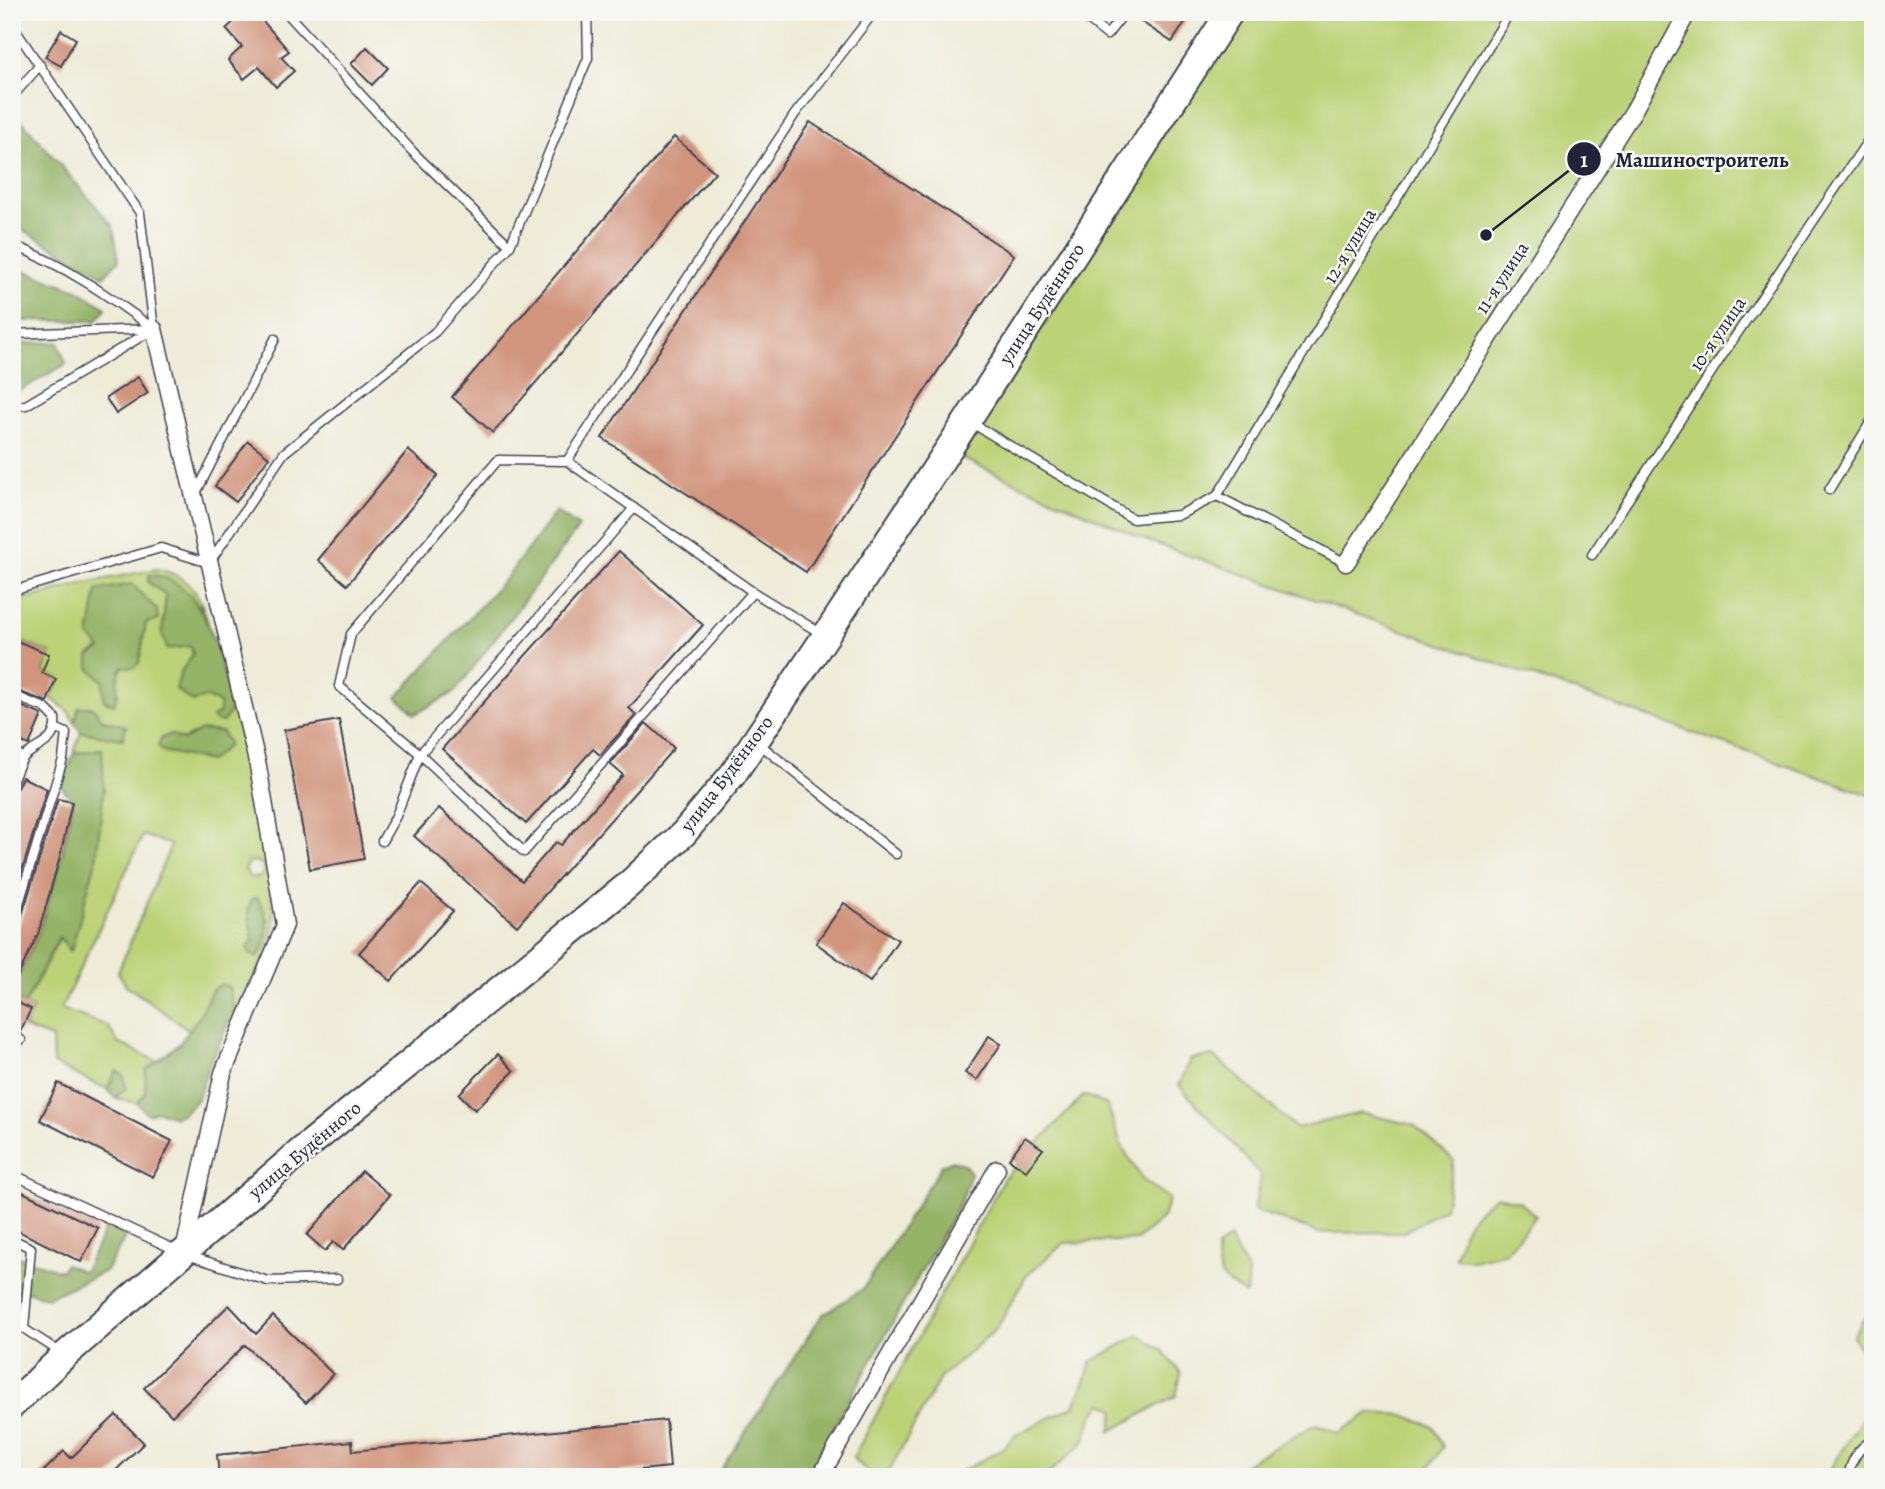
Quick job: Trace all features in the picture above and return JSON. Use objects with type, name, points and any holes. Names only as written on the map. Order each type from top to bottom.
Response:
[{"type":"main road","name":"улица Будённого","points":[[12,1405],[65,1355],[311,1144],[627,886],[684,833],[733,774],[825,637],[1230,12]]},
{"type":"street","name":"11-я улица","points":[[1346,563],[1634,110],[1688,12]]},
{"type":"street","points":[[154,329],[258,766],[285,925],[223,1073],[184,1254]]},
{"type":"street","points":[[820,1477],[997,1169]]},
{"type":"lane","points":[[286,12],[413,152],[510,246]]},
{"type":"lane","points":[[12,591],[160,548],[209,563],[284,453],[435,332],[510,246],[588,58],[587,12]]},
{"type":"lane","points":[[567,461],[794,114],[874,12]]},
{"type":"lane","points":[[1078,12],[1107,35],[1125,12]]},
{"type":"lane","name":"12-я улица","points":[[1217,496],[1510,12]]},
{"type":"lane","points":[[12,25],[140,213],[154,329]]},
{"type":"lane","points":[[12,97],[40,65]]},
{"type":"lane","name":"10-я улица","points":[[1592,555],[1873,133]]},
{"type":"lane","points":[[12,245],[30,251],[105,294],[154,329]]},
{"type":"lane","points":[[12,334],[154,329]]},
{"type":"lane","points":[[12,407],[26,405],[154,329]]},
{"type":"lane","points":[[193,497],[275,339]]},
{"type":"lane","points":[[1829,489],[1873,418]]},
{"type":"lane","points":[[967,421],[1133,519],[1179,515],[1217,496],[1346,563]]},
{"type":"lane","points":[[753,592],[524,852],[420,754],[339,686],[351,634],[498,460],[567,461],[753,592],[825,637]]},
{"type":"lane","points":[[382,841],[396,816],[420,754],[634,508]]},
{"type":"lane","points":[[12,695],[45,708],[55,718],[55,728],[44,745],[23,757],[12,782]]},
{"type":"lane","points":[[12,926],[63,759],[66,733],[55,728]]},
{"type":"lane","points":[[755,740],[896,854]]},
{"type":"lane","points":[[12,751],[23,757]]},
{"type":"lane","points":[[12,1035],[21,1040]]},
{"type":"lane","points":[[12,1174],[184,1254],[268,1281],[337,1279]]},
{"type":"lane","points":[[12,1239],[31,1248],[24,1328]]},
{"type":"lane","points":[[12,1321],[65,1355]]},
{"type":"lane","points":[[1848,1477],[1850,1465],[1858,1451],[1873,1440]]},
{"type":"green space","points":[[1239,12],[1873,12],[1873,796],[1148,541],[961,458]]},
{"type":"green space","points":[[22,121],[113,226],[119,260],[104,276],[12,224],[12,129]]},
{"type":"green space","points":[[12,266],[77,290],[106,308],[96,321],[12,321]]},
{"type":"green space","points":[[58,342],[66,364],[19,391],[12,392],[12,344]]},
{"type":"green space","points":[[556,511],[579,527],[455,692],[415,714],[397,697],[506,578]]},
{"type":"green space","points":[[157,569],[172,573],[183,580],[198,597],[214,646],[200,605],[148,582],[166,595],[162,634],[191,646],[193,654],[181,672],[203,697],[219,703],[223,721],[233,707],[270,872],[274,924],[265,957],[234,1012],[229,987],[212,990],[189,1030],[126,985],[118,972],[171,845],[143,835],[61,1009],[108,1026],[118,1043],[157,1061],[146,1070],[145,1094],[137,1103],[115,1098],[126,1088],[123,1075],[116,1071],[107,1089],[53,1064],[52,1038],[24,1028],[33,1009],[25,1004],[60,937],[70,950],[102,749],[74,753],[81,732],[123,739],[125,727],[103,720],[79,707],[75,723],[68,711],[51,698],[59,679],[43,672],[51,653],[12,638],[12,603],[85,583]],"holes":[[[157,610],[146,623],[139,663],[123,666],[116,677],[118,694],[89,656]],[[170,734],[183,740],[210,761],[188,756]],[[251,861],[261,863],[264,868],[261,877],[250,878],[245,869]],[[248,911],[269,920],[248,947],[253,940]]]},
{"type":"green space","points":[[149,575],[169,579],[185,590],[208,625],[233,707],[223,722],[212,717],[220,713],[219,703],[204,697],[193,702],[176,689],[181,672],[193,654],[191,646],[167,649],[162,634],[166,595],[148,582]]},
{"type":"green space","points":[[132,584],[157,610],[158,620],[146,623],[139,663],[133,668],[123,666],[120,671],[114,704],[104,701],[103,681],[89,668],[89,656],[101,649],[89,636],[97,590]]},
{"type":"green space","points":[[79,707],[92,707],[103,720],[126,726],[123,739],[81,732],[75,723]]},
{"type":"green space","points":[[202,730],[222,732],[229,745],[210,761],[162,751],[158,745],[162,738],[170,734],[183,740]]},
{"type":"green space","points":[[102,749],[104,788],[96,860],[71,951],[59,937],[25,1004],[12,999],[12,990],[38,935],[61,860],[73,801],[61,786],[74,753]]},
{"type":"green space","points":[[252,898],[257,898],[262,905],[267,920],[266,936],[257,958],[249,953],[248,947],[253,940],[248,911]]},
{"type":"green space","points":[[221,984],[229,987],[234,1012],[209,1066],[198,1098],[184,1113],[175,1117],[158,1111],[148,1114],[137,1103],[145,1094],[146,1070],[179,1044],[200,1015],[212,990]]},
{"type":"green space","points":[[1214,1056],[1296,1128],[1361,1113],[1414,1125],[1454,1161],[1445,1208],[1404,1232],[1319,1233],[1254,1210],[1261,1175],[1179,1085],[1191,1059]]},
{"type":"green space","points":[[116,1071],[123,1075],[126,1088],[115,1098],[107,1089]]},
{"type":"green space","points":[[1084,1095],[1107,1105],[1122,1147],[1143,1180],[1169,1199],[1163,1218],[1137,1240],[1064,1243],[1027,1275],[997,1328],[940,1378],[886,1477],[873,1477],[853,1458],[1004,1178]]},
{"type":"green space","points":[[952,1160],[964,1164],[971,1173],[962,1199],[806,1477],[716,1477],[822,1315],[863,1289],[942,1165]]},
{"type":"green space","points":[[1497,1196],[1520,1202],[1536,1216],[1506,1252],[1473,1260],[1455,1258],[1469,1222]]},
{"type":"green space","points":[[107,1225],[125,1237],[106,1271],[47,1298],[30,1292],[12,1291],[12,1255],[61,1271],[65,1264],[84,1272]]},
{"type":"green space","points":[[1229,1238],[1248,1272],[1246,1295],[1226,1281],[1219,1272],[1217,1248]]},
{"type":"green space","points":[[1873,1305],[1873,1374],[1853,1336]]},
{"type":"green space","points":[[1139,1335],[1162,1350],[1181,1373],[1176,1396],[1111,1431],[1115,1410],[1103,1403],[1093,1415],[1084,1442],[1045,1477],[951,1477],[1001,1450],[1017,1434],[1074,1406],[1091,1362]]},
{"type":"green space","points":[[1873,1374],[1873,1477],[1830,1477],[1831,1467],[1865,1414]]},
{"type":"green space","points":[[1369,1413],[1404,1415],[1434,1427],[1443,1447],[1423,1477],[1233,1477],[1238,1468],[1316,1424],[1339,1433]]},
{"type":"building","points":[[244,12],[255,12],[289,51],[281,57],[294,71],[276,87],[259,67],[244,79],[228,60],[242,47],[226,29]]},
{"type":"building","points":[[1131,12],[1192,12],[1172,42],[1131,15]]},
{"type":"building","points":[[61,30],[76,39],[61,66],[45,57]]},
{"type":"building","points":[[367,47],[388,68],[372,85],[351,64]]},
{"type":"building","points":[[810,122],[1014,255],[806,572],[602,438]]},
{"type":"building","points":[[674,137],[715,172],[493,433],[452,397]]},
{"type":"building","points":[[138,377],[148,393],[116,414],[106,398]]},
{"type":"building","points":[[248,441],[269,457],[236,502],[215,486]]},
{"type":"building","points":[[408,450],[438,475],[347,585],[318,560]]},
{"type":"building","points":[[619,551],[703,625],[629,708],[636,715],[600,755],[593,749],[526,824],[442,749]]},
{"type":"building","points":[[12,639],[49,654],[42,673],[56,679],[47,702],[12,689]]},
{"type":"building","points":[[12,702],[42,715],[29,745],[12,738]]},
{"type":"building","points":[[339,720],[364,859],[310,869],[284,730]]},
{"type":"building","points":[[646,723],[674,748],[517,926],[414,836],[439,808],[522,881],[556,842],[561,845],[623,775],[610,764]]},
{"type":"building","points":[[22,777],[47,789],[12,903],[12,799]]},
{"type":"building","points":[[58,799],[72,802],[60,857],[38,934],[12,988],[12,932],[18,928]]},
{"type":"building","points":[[421,883],[453,911],[391,981],[359,953]]},
{"type":"building","points":[[844,903],[898,940],[870,982],[816,943]]},
{"type":"building","points":[[12,1000],[31,1009],[20,1032],[12,1029]]},
{"type":"building","points":[[989,1036],[1001,1044],[977,1080],[965,1073]]},
{"type":"building","points":[[498,1054],[514,1071],[475,1110],[459,1094]]},
{"type":"building","points":[[58,1083],[172,1141],[153,1177],[40,1120]]},
{"type":"building","points":[[1025,1137],[1043,1149],[1026,1171],[1009,1159]]},
{"type":"building","points":[[362,1171],[390,1195],[343,1250],[333,1242],[325,1251],[307,1235]]},
{"type":"building","points":[[12,1187],[98,1228],[81,1262],[12,1228]]},
{"type":"building","points":[[229,1305],[256,1334],[273,1316],[333,1374],[306,1403],[245,1345],[172,1416],[144,1388]]},
{"type":"building","points":[[116,1415],[144,1443],[109,1477],[38,1477],[64,1451],[71,1458]]},
{"type":"building","points":[[666,1420],[670,1467],[569,1477],[219,1477],[217,1455],[352,1441],[353,1451]]},
{"type":"place","name":"Машиностроитель","points":[[1486,235]]}]
